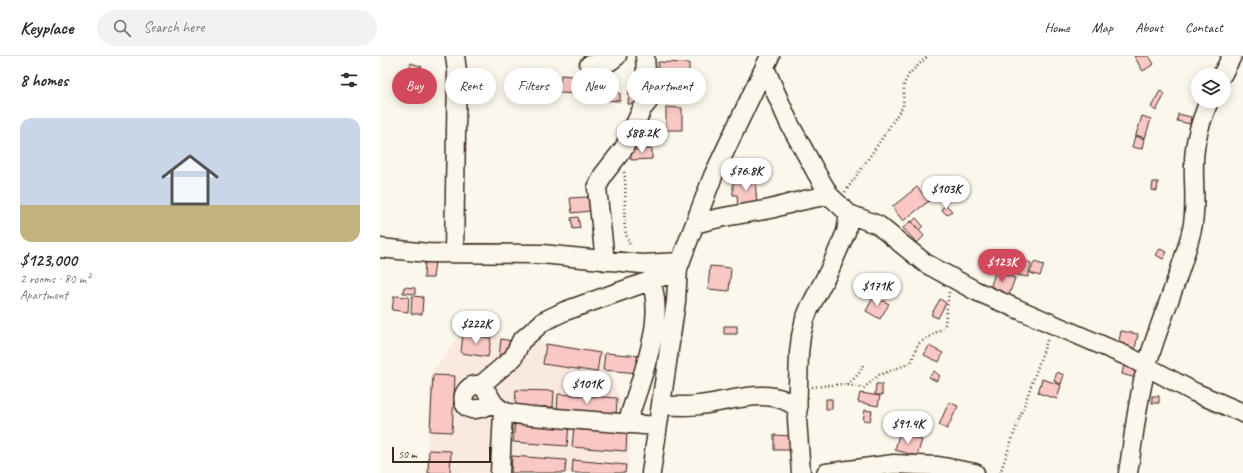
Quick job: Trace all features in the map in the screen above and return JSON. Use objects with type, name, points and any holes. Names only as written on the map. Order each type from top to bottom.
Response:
[{"type":"street","points":[[454,253],[456,56]]},
{"type":"street","points":[[589,65],[609,62],[617,56]]},
{"type":"street","points":[[605,261],[597,188],[603,175],[621,154],[636,126],[642,109],[648,102],[645,56]]},
{"type":"street","points":[[1226,68],[1232,56]]},
{"type":"street","points":[[768,62],[789,123],[838,204],[846,232],[839,250],[805,319],[799,353],[797,430],[801,473]]},
{"type":"street","points":[[651,473],[657,426],[662,405],[679,267],[713,176],[768,62]]},
{"type":"street","points":[[1128,473],[1138,408],[1147,366],[1158,330],[1180,274],[1193,227],[1196,138],[1207,108]]},
{"type":"street","points":[[695,224],[728,215],[770,209],[811,198],[838,204],[878,225],[909,250],[951,278],[976,291],[1054,323],[1147,366],[1194,392],[1243,413]]},
{"type":"street","points":[[380,248],[428,253],[542,254],[605,261],[646,272],[654,287],[656,305],[651,348],[627,424]]},
{"type":"street","points":[[657,426],[531,416],[498,406],[470,410],[465,405],[463,398],[466,390],[471,386],[481,385],[513,358],[521,341],[544,321],[646,272],[679,267]]},
{"type":"street","points":[[481,385],[498,406],[500,473]]},
{"type":"street","points":[[662,405],[698,406],[766,396],[776,397],[792,404],[798,409]]},
{"type":"street","points":[[826,473],[894,464],[938,466],[975,473]]},
{"type":"path","points":[[838,204],[903,106],[904,84],[909,74],[928,56]]},
{"type":"path","points":[[621,154],[626,186],[623,221],[630,244],[646,272]]},
{"type":"path","points":[[799,391],[826,385],[848,385],[864,388],[879,375],[911,363],[918,344],[943,328],[945,324],[951,278]]},
{"type":"path","points":[[1000,473],[1034,372],[1054,323]]},
{"type":"path","points":[[848,385],[860,372],[863,365]]},
{"type":"shaded area","points":[[463,331],[603,351],[631,431],[627,473],[426,473],[431,374]]},
{"type":"building","points":[[1134,56],[1149,56],[1154,64],[1143,71]]},
{"type":"building","points":[[658,62],[689,63],[689,68],[658,68]]},
{"type":"building","points":[[411,63],[422,67],[422,68],[409,68]]},
{"type":"building","points":[[563,75],[571,76],[571,94],[563,93]]},
{"type":"building","points":[[1160,91],[1165,94],[1156,111],[1151,107]]},
{"type":"building","points":[[666,107],[682,108],[682,130],[666,130]]},
{"type":"building","points":[[1178,114],[1191,117],[1190,124],[1177,121]]},
{"type":"building","points":[[1142,116],[1151,119],[1145,138],[1136,135]]},
{"type":"building","points":[[645,123],[658,124],[657,133],[645,133]]},
{"type":"building","points":[[1135,136],[1144,139],[1142,149],[1132,147]]},
{"type":"building","points":[[652,149],[652,159],[631,160],[631,150]]},
{"type":"building","points":[[755,175],[757,208],[738,209],[737,195],[733,195],[733,182],[741,182],[741,176]]},
{"type":"building","points":[[1153,182],[1158,182],[1157,191],[1152,190]]},
{"type":"building","points":[[917,187],[929,201],[903,221],[892,207]]},
{"type":"building","points":[[588,197],[590,211],[572,213],[570,198]]},
{"type":"building","points":[[946,205],[952,211],[947,215],[941,209]]},
{"type":"building","points":[[578,217],[580,228],[573,229],[571,218]]},
{"type":"building","points":[[916,218],[923,226],[919,230],[912,222]]},
{"type":"building","points":[[911,221],[924,236],[917,243],[903,228]]},
{"type":"building","points":[[1160,249],[1167,252],[1163,259],[1156,255]]},
{"type":"building","points":[[425,260],[435,261],[433,278],[424,278]]},
{"type":"building","points":[[1021,260],[1031,263],[1028,277],[1017,275]]},
{"type":"building","points":[[1034,262],[1044,265],[1040,276],[1030,273]]},
{"type":"building","points":[[710,266],[731,268],[729,291],[708,289]]},
{"type":"building","points":[[995,272],[1015,278],[1009,295],[990,289]]},
{"type":"building","points":[[404,287],[415,288],[415,294],[403,293]]},
{"type":"building","points":[[394,296],[409,297],[408,312],[392,310]]},
{"type":"building","points":[[412,296],[423,297],[422,314],[411,314]]},
{"type":"building","points":[[874,296],[889,304],[880,319],[866,311]]},
{"type":"building","points":[[940,299],[946,303],[938,318],[931,315]]},
{"type":"building","points":[[724,326],[737,326],[737,334],[724,334]]},
{"type":"building","points":[[1121,331],[1138,334],[1135,349],[1118,346]]},
{"type":"building","points":[[463,334],[491,338],[488,357],[461,353]]},
{"type":"building","points":[[501,339],[511,341],[509,358],[499,357]]},
{"type":"building","points":[[546,344],[600,353],[597,372],[543,364]]},
{"type":"building","points":[[929,346],[943,353],[939,362],[924,355]]},
{"type":"building","points":[[605,353],[641,356],[639,373],[603,370]]},
{"type":"building","points":[[1124,364],[1142,369],[1139,379],[1122,374]]},
{"type":"building","points":[[934,371],[940,376],[936,381],[929,377]]},
{"type":"building","points":[[1057,372],[1064,375],[1061,384],[1054,381]]},
{"type":"building","points":[[433,375],[455,376],[452,432],[430,431]]},
{"type":"building","points":[[1042,379],[1061,385],[1057,399],[1038,393]]},
{"type":"building","points":[[876,384],[882,384],[882,395],[875,395]]},
{"type":"building","points":[[516,390],[554,391],[553,407],[515,406]]},
{"type":"building","points":[[860,393],[880,396],[878,406],[858,402]]},
{"type":"building","points":[[558,394],[617,398],[616,416],[557,412]]},
{"type":"building","points":[[1152,396],[1159,396],[1159,403],[1152,403]]},
{"type":"building","points":[[826,399],[832,399],[832,409],[826,409]]},
{"type":"building","points":[[949,402],[958,406],[947,429],[939,425]]},
{"type":"building","points":[[865,410],[872,411],[870,421],[863,420]]},
{"type":"building","points":[[515,422],[569,426],[567,446],[513,442]]},
{"type":"building","points":[[574,427],[627,431],[626,451],[572,447]]},
{"type":"building","points":[[899,434],[922,440],[917,456],[895,450]]},
{"type":"building","points":[[774,435],[792,436],[791,450],[774,450]]},
{"type":"building","points":[[429,450],[451,451],[450,473],[428,473]]},
{"type":"building","points":[[512,456],[566,460],[565,473],[511,473]]},
{"type":"building","points":[[573,460],[626,465],[625,473],[572,473]]}]
